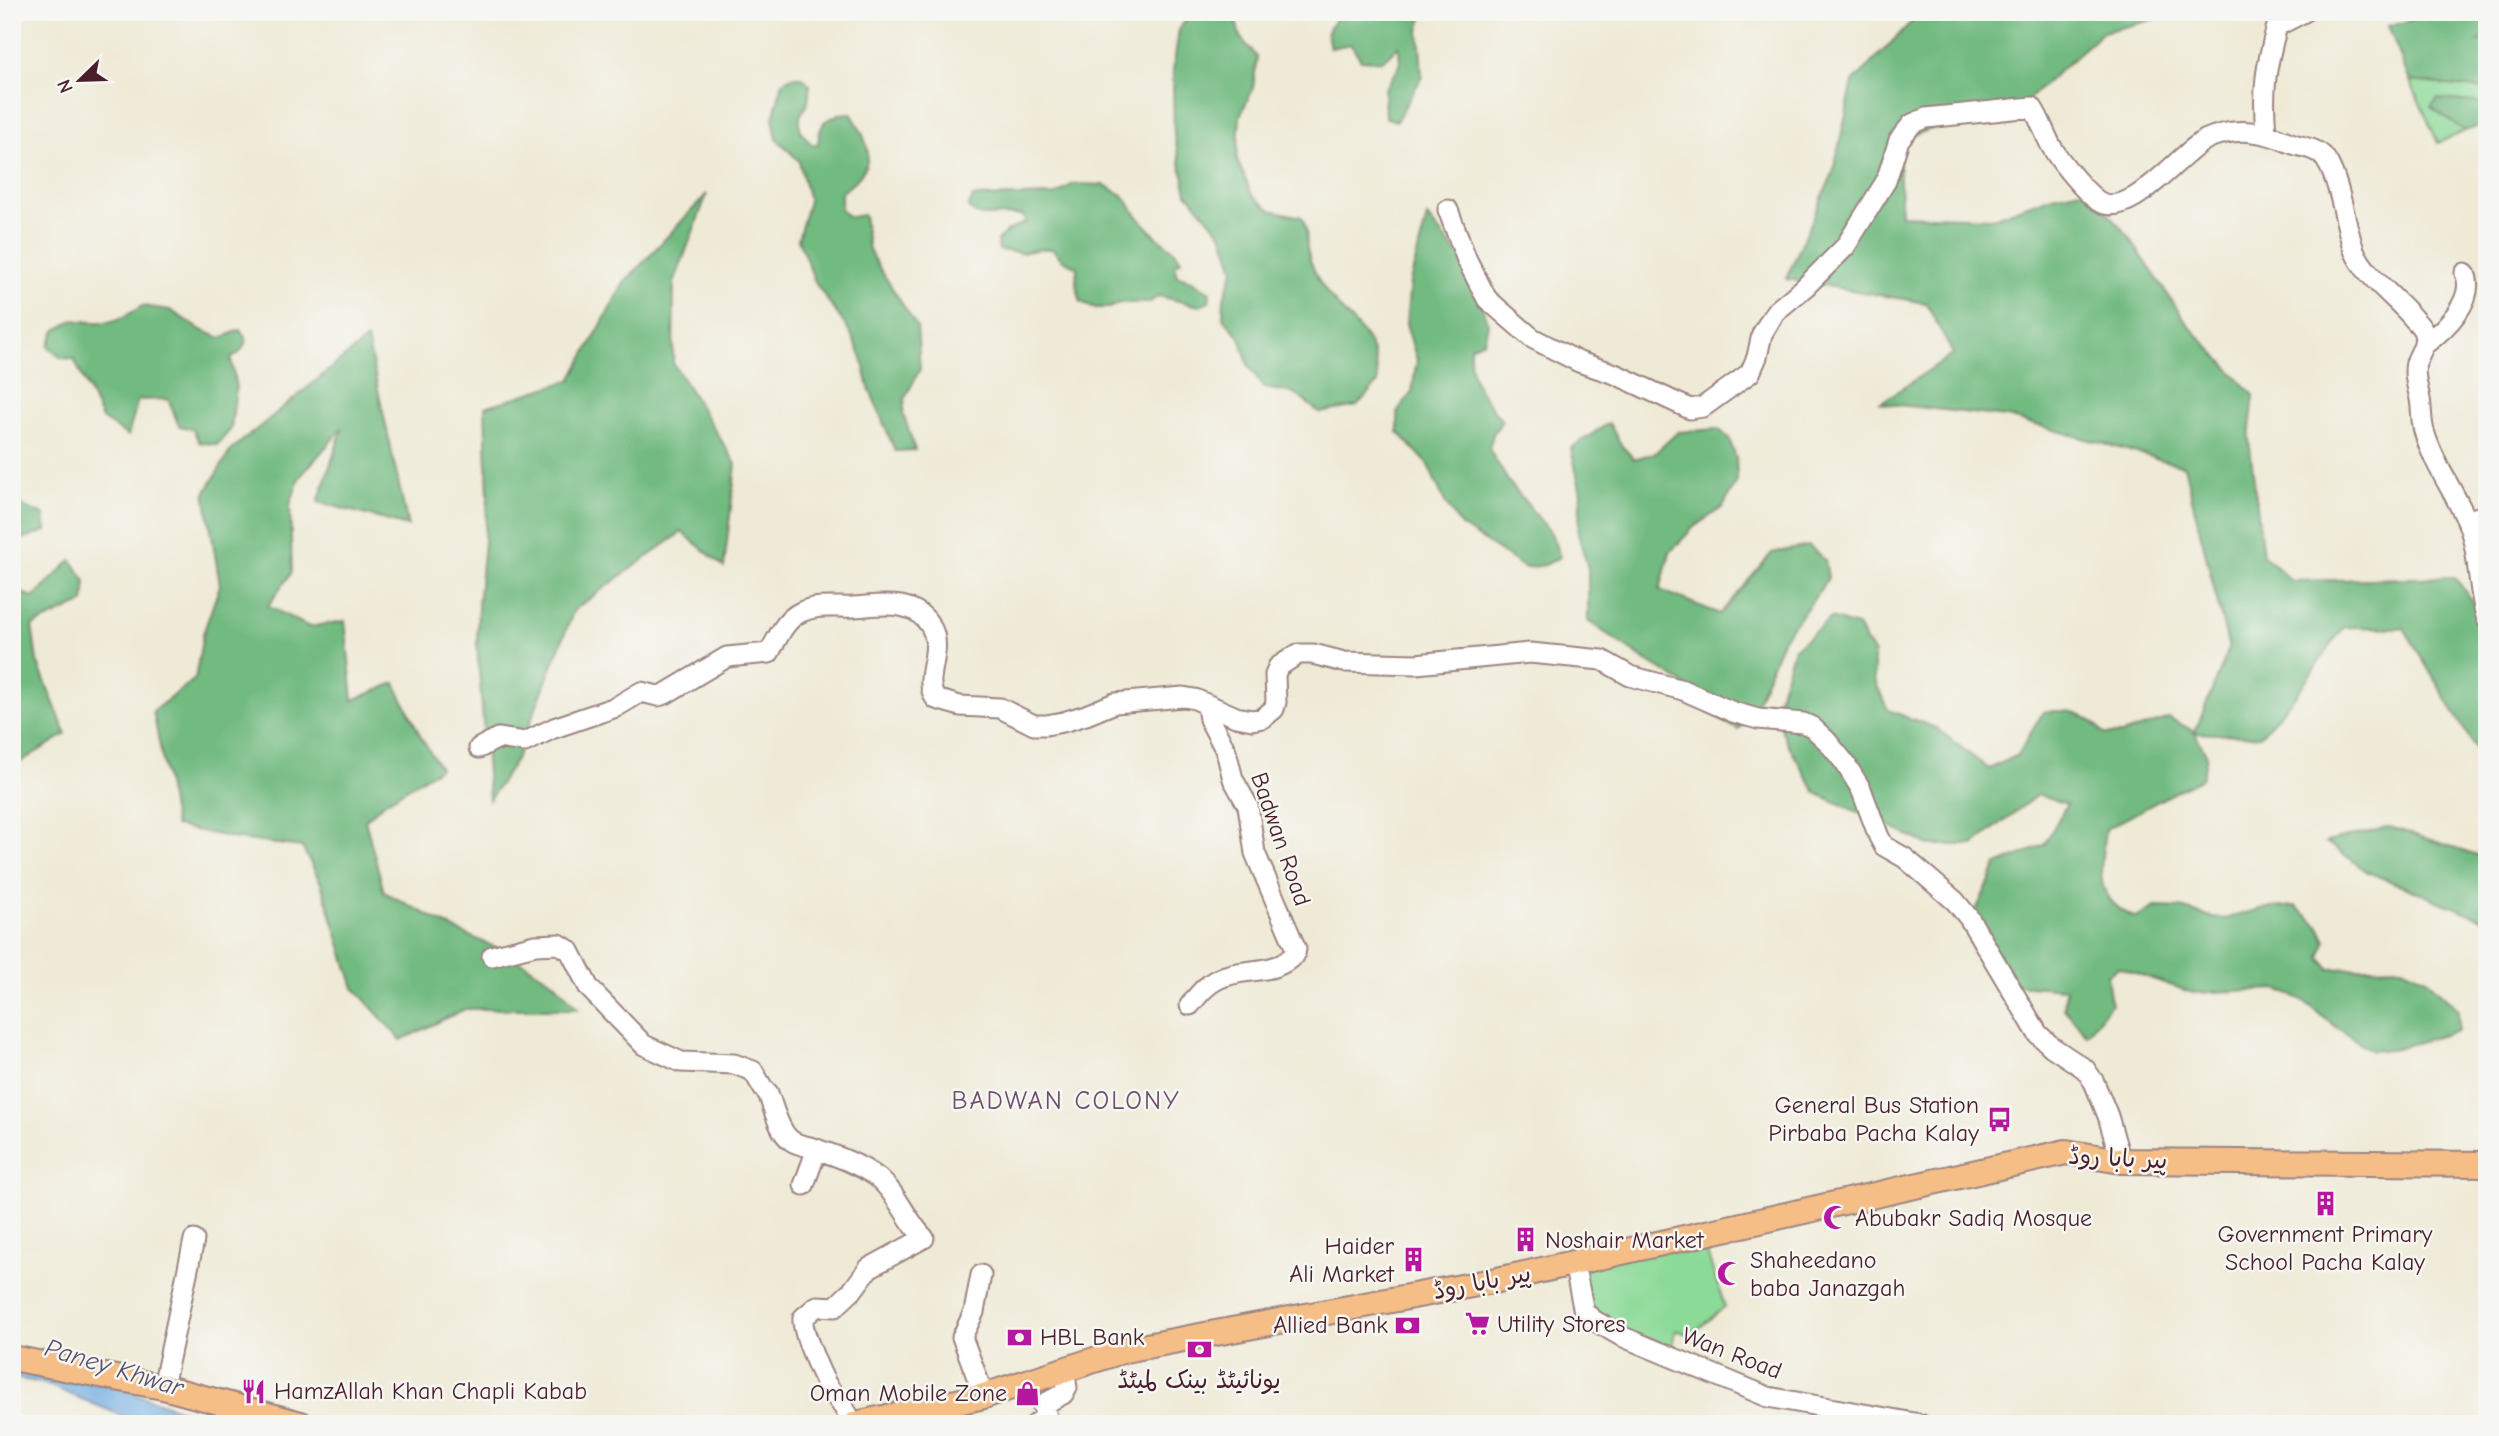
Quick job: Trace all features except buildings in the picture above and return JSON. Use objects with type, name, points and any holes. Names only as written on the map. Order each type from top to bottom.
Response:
[{"type":"main road","name":"پیر بابا روڈ","points":[[854,1424],[985,1396],[1125,1350],[1493,1281],[2066,1152],[2121,1161],[2487,1164]]},
{"type":"main road","points":[[12,1358],[163,1387],[227,1415],[298,1423]]},
{"type":"street","points":[[2266,132],[2264,85],[2277,26],[2304,12]]},
{"type":"street","points":[[1448,210],[1466,260],[1487,299],[1532,338],[1579,362],[1615,374],[1690,410],[1703,407],[1749,373],[1757,357],[1762,334],[1775,312],[1805,288],[1845,247],[1886,181],[1899,140],[1912,124],[1926,118],[2032,107],[2053,148],[2064,163],[2099,202],[2114,206],[2164,176],[2204,141],[2223,133],[2266,132],[2296,145],[2311,148],[2323,156],[2333,175],[2342,213],[2358,258],[2368,274],[2394,296],[2424,331],[2424,345],[2416,362],[2415,378],[2423,429],[2467,522],[2472,538],[2480,598],[2487,619]]},
{"type":"street","points":[[2424,345],[2436,336],[2465,300],[2468,287],[2465,273]]},
{"type":"street","points":[[2467,522],[2487,514]]},
{"type":"street","points":[[479,748],[498,738],[525,742],[554,728],[616,707],[641,692],[658,696],[665,694],[727,657],[769,653],[787,621],[814,607],[896,604],[911,609],[924,617],[933,629],[937,647],[930,684],[936,699],[960,706],[1000,708],[1034,725],[1063,722],[1115,703],[1183,697],[1195,699],[1236,718],[1263,718],[1274,709],[1275,675],[1278,667],[1298,654],[1313,654],[1344,662],[1416,664],[1530,653],[1602,660],[1630,676],[1683,690],[1733,712],[1758,719],[1803,723],[1827,741],[1861,789],[1878,837],[1884,846],[1905,858],[1955,901],[1969,918],[2038,1034],[2085,1069],[2108,1116],[2121,1161]]},
{"type":"street","name":"Badwan Road","points":[[1191,1005],[1204,988],[1220,978],[1277,967],[1295,954],[1296,949],[1255,853],[1248,806],[1233,779],[1226,751],[1209,719],[1207,706]]},
{"type":"street","points":[[492,956],[535,946],[559,944],[570,951],[589,988],[644,1045],[681,1062],[734,1063],[753,1071],[768,1093],[784,1132],[792,1142],[860,1167],[880,1179],[913,1227],[924,1238],[870,1268],[835,1307],[817,1306],[803,1318],[804,1332],[830,1390],[844,1406],[854,1424]]},
{"type":"street","points":[[804,1185],[817,1149]]},
{"type":"street","points":[[163,1387],[194,1240]]},
{"type":"street","name":"Wan Road","points":[[1574,1263],[1584,1312],[1621,1336],[1768,1397],[1920,1424]]},
{"type":"street","points":[[981,1275],[974,1312],[962,1337],[985,1396]]},
{"type":"street","points":[[1036,1424],[1047,1416],[1041,1405],[1063,1394],[1067,1388],[1064,1369]]},
{"type":"green space","points":[[1192,12],[1234,12],[1240,37],[1257,57],[1253,88],[1240,116],[1237,160],[1252,195],[1271,210],[1302,217],[1308,253],[1319,280],[1367,339],[1376,365],[1378,383],[1357,406],[1320,413],[1294,393],[1265,388],[1249,367],[1240,337],[1223,318],[1224,298],[1234,269],[1223,236],[1187,193],[1174,135],[1173,71],[1179,29]]},
{"type":"green space","points":[[1339,12],[1423,12],[1419,31],[1422,77],[1396,121],[1385,117],[1384,90],[1400,65],[1399,46],[1382,61],[1361,60],[1351,44],[1330,48],[1327,33]]},
{"type":"green space","points":[[1921,12],[2185,12],[2103,32],[2018,108],[1978,113],[1899,140],[1901,215],[1993,218],[2052,196],[2086,189],[2126,233],[2190,327],[2254,395],[2249,439],[2263,555],[2292,581],[2455,577],[2487,623],[2487,768],[2404,628],[2344,627],[2296,695],[2260,736],[2195,733],[2207,756],[2202,778],[2105,829],[2101,870],[2105,892],[2112,902],[2136,918],[2155,907],[2181,908],[2225,919],[2260,909],[2295,906],[2318,925],[2326,941],[2320,958],[2330,969],[2402,967],[2425,978],[2458,1009],[2458,1031],[2393,1049],[2372,1051],[2303,1000],[2276,989],[2193,993],[2118,967],[2107,976],[2111,1004],[2087,1035],[2064,1009],[2066,989],[2017,985],[1973,917],[1997,865],[2044,845],[2067,804],[2037,795],[1973,845],[1929,845],[1816,793],[1788,744],[1779,725],[1778,699],[1794,649],[1831,618],[1857,626],[1874,654],[1874,679],[1888,710],[1936,728],[1989,769],[2018,755],[2043,712],[2077,713],[2090,720],[2104,734],[2122,734],[2169,718],[2195,732],[2229,649],[2184,466],[2007,417],[1880,403],[1953,354],[1926,303],[1786,279],[1833,173],[1853,82]]},
{"type":"green space","points":[[2441,12],[2487,12],[2487,35],[2477,41],[2487,38],[2487,89],[2410,81],[2388,26]]},
{"type":"green space","points":[[792,77],[802,77],[810,85],[808,102],[800,116],[800,130],[812,145],[818,145],[824,122],[839,114],[851,113],[864,137],[868,156],[866,165],[853,183],[841,193],[841,210],[849,217],[864,215],[868,247],[873,258],[917,327],[920,369],[905,398],[903,413],[915,450],[895,451],[869,388],[862,358],[850,332],[816,284],[798,239],[809,201],[799,161],[777,139],[773,118],[783,82]]},
{"type":"green space","points":[[2410,81],[2487,89],[2487,103],[2438,99],[2431,107],[2465,131],[2438,143]]},
{"type":"green space","points":[[2438,99],[2487,103],[2487,124],[2465,131],[2431,107]]},
{"type":"green space","points":[[1073,184],[1104,185],[1123,195],[1139,218],[1175,251],[1181,261],[1175,264],[1176,275],[1210,292],[1209,302],[1199,306],[1158,296],[1149,303],[1119,303],[1109,308],[1095,308],[1081,302],[1076,284],[1077,267],[1063,260],[1052,249],[1022,253],[999,250],[997,240],[1007,231],[1026,222],[1022,215],[980,216],[968,208],[973,197],[1056,195]]},
{"type":"green space","points":[[707,194],[674,283],[673,363],[736,464],[724,567],[682,532],[574,610],[516,759],[489,800],[477,645],[488,498],[485,407],[571,380],[624,283]]},
{"type":"green space","points":[[1427,217],[1466,264],[1488,323],[1484,341],[1470,347],[1470,359],[1478,387],[1502,421],[1493,434],[1489,449],[1508,481],[1551,533],[1560,557],[1545,565],[1525,568],[1460,525],[1445,502],[1427,463],[1398,432],[1398,411],[1412,392],[1417,360],[1406,325],[1410,282]]},
{"type":"green space","points":[[142,306],[170,310],[201,330],[221,338],[240,330],[247,340],[241,351],[231,359],[236,388],[231,429],[217,445],[199,442],[193,429],[179,426],[168,399],[138,400],[128,436],[102,419],[74,359],[61,358],[48,346],[55,331],[73,320],[109,322]]},
{"type":"green space","points":[[367,339],[408,526],[318,502],[343,427],[299,478],[290,505],[292,572],[268,606],[309,627],[345,621],[353,700],[395,683],[421,737],[440,768],[384,803],[365,820],[384,892],[456,930],[506,952],[555,983],[578,1009],[465,1009],[401,1040],[354,988],[321,883],[302,847],[237,839],[175,826],[153,711],[195,679],[203,634],[220,585],[205,493],[231,450]]},
{"type":"green space","points":[[1609,423],[1621,445],[1634,459],[1655,453],[1678,432],[1718,429],[1729,438],[1736,458],[1737,481],[1723,507],[1694,527],[1670,552],[1660,590],[1720,614],[1772,553],[1809,546],[1825,560],[1828,578],[1783,638],[1752,714],[1738,730],[1710,712],[1681,682],[1588,621],[1588,568],[1578,534],[1581,493],[1571,448]]},
{"type":"green space","points":[[12,502],[44,515],[46,531],[25,538],[12,550]]},
{"type":"green space","points":[[71,560],[86,581],[84,602],[32,626],[37,661],[66,734],[12,767],[12,590],[34,597]]},
{"type":"green space","points":[[2390,827],[2487,858],[2487,921],[2368,872],[2326,842]]},
{"type":"green space","points":[[1701,1235],[1725,1307],[1690,1335],[1676,1330],[1671,1352],[1595,1321],[1574,1263]]},
{"type":"water","points":[[12,1361],[91,1380],[219,1424],[142,1424],[43,1383],[12,1378]]},
{"type":"place","name":"General Bus Station Pirbaba Pacha Kalay","points":[[1999,1119]]},
{"type":"place","name":"Government Primary School Pacha Kalay","points":[[2325,1203]]},
{"type":"place","name":"Abubakr Sadiq Mosque","points":[[1835,1218]]},
{"type":"place","name":"Noshair Market","points":[[1525,1240]]},
{"type":"place","name":"Haider Ali Market","points":[[1414,1260]]},
{"type":"place","name":"Shaheedano baba Janazgah","points":[[1730,1274]]},
{"type":"place","name":"Utility Stores","points":[[1477,1324]]},
{"type":"place","name":"Allied Bank","points":[[1408,1325]]},
{"type":"place","name":"HBL Bank","points":[[1020,1337]]},
{"type":"place","name":"یونائیٹڈ بینک لمیٹڈ","points":[[1199,1349]]},
{"type":"place","name":"HamzAllah Khan Chapli Kabab","points":[[254,1391]]},
{"type":"place","name":"Oman Mobile Zone","points":[[1027,1393]]},
{"type":"district","name":"BADWAN COLONY","points":[[1066,1101]]},
{"type":"water label","name":"Paney Khwar","points":[[114,1368]]}]
